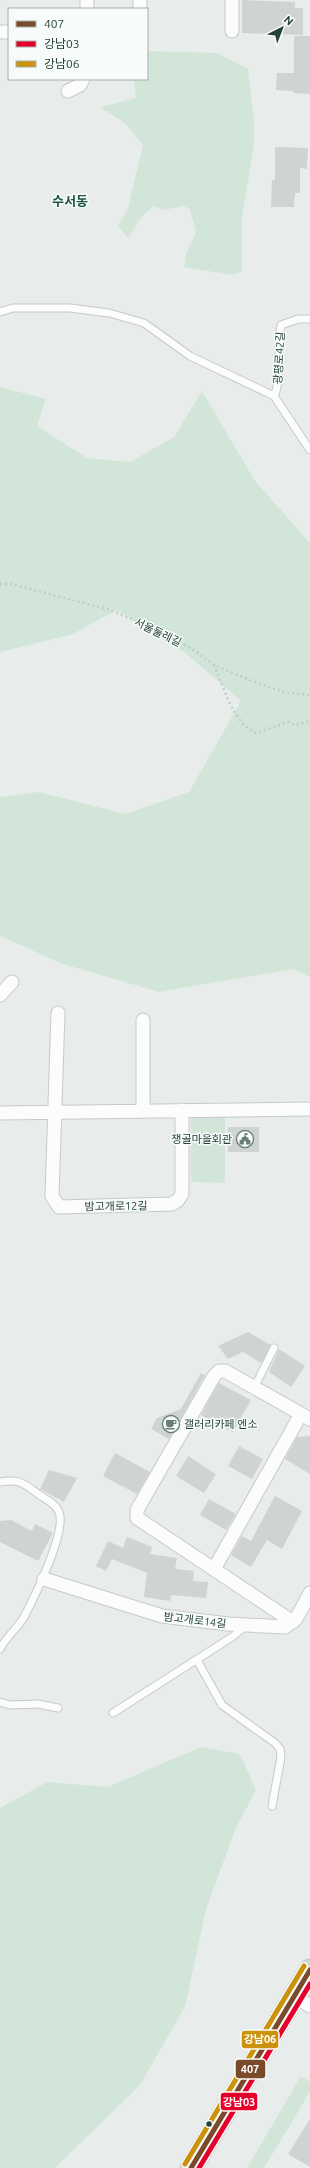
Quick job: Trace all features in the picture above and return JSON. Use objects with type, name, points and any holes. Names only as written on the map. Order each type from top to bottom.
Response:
[{"type":"main road","points":[[191,2168],[302,2001],[310,1970]]},
{"type":"street","points":[[232,0],[232,31]]},
{"type":"street","points":[[68,91],[80,85],[82,80]]},
{"type":"street","points":[[0,995],[12,982]]},
{"type":"street","points":[[54,1112],[58,1013]]},
{"type":"street","points":[[143,1020],[143,1110]]},
{"type":"street","points":[[2,1111],[54,1112],[310,1109]]},
{"type":"street","name":"밤고개로12길","points":[[54,1112],[52,1196],[59,1207],[172,1204],[178,1200],[182,1194],[182,1110]]},
{"type":"street","points":[[214,1569],[305,1416],[225,1371],[219,1371],[214,1376],[138,1510],[137,1518],[292,1622],[310,1593]]},
{"type":"street","name":"밤고개로14길","points":[[44,1579],[162,1616],[247,1625],[285,1627],[292,1622]]},
{"type":"lane","points":[[0,312],[13,308],[70,308],[109,313],[144,323],[190,356],[274,396],[310,450]]},
{"type":"lane","name":"광평로42길","points":[[274,396],[278,388],[278,342],[281,325],[298,319],[310,319]]},
{"type":"lane","points":[[254,1388],[274,1348]]},
{"type":"lane","points":[[0,1482],[10,1480],[24,1482],[59,1510],[60,1524],[44,1579],[31,1599],[23,1618],[4,1641],[0,1649]]},
{"type":"lane","points":[[113,1713],[232,1638],[247,1625]]},
{"type":"lane","points":[[197,1660],[222,1704],[275,1743],[280,1749],[281,1757],[272,1806]]},
{"type":"lane","points":[[0,1702],[10,1705],[38,1704],[58,1708]]},
{"type":"path","name":"서울둘레길","points":[[0,584],[11,584],[107,609],[158,630],[191,648],[214,665],[252,681],[284,692],[310,695]]},
{"type":"path","points":[[214,665],[226,696],[248,729],[256,733],[288,722],[295,725],[310,721]]},
{"type":"green space","points":[[148,51],[217,53],[248,69],[254,120],[254,145],[242,218],[242,271],[232,275],[184,267],[186,254],[196,232],[190,209],[183,206],[164,210],[154,206],[142,216],[128,238],[118,226],[128,208],[143,145],[126,124],[100,107],[136,98],[134,80],[148,80]]},
{"type":"green space","points":[[0,387],[46,399],[37,426],[87,458],[130,462],[174,437],[202,391],[255,481],[310,543],[310,977],[293,969],[159,992],[63,964],[0,936],[0,797],[39,792],[125,814],[189,792],[241,701],[184,652],[116,610],[73,634],[0,652]]},
{"type":"green space","points":[[191,1114],[225,1115],[225,1183],[191,1182]]},
{"type":"green space","points":[[201,1747],[240,1754],[256,1790],[236,1828],[206,1909],[185,2007],[140,2085],[55,2168],[0,2168],[0,1808],[47,1782],[108,1787]]},
{"type":"green space","points":[[301,2076],[310,2082],[310,2092],[264,2168],[247,2168]]},
{"type":"building","points":[[242,0],[295,2],[295,8],[303,8],[303,35],[242,33]]},
{"type":"building","points":[[294,36],[310,36],[310,94],[276,90],[277,73],[294,73]]},
{"type":"building","points":[[275,147],[308,148],[307,169],[300,168],[300,193],[295,193],[294,207],[271,207],[272,180],[275,180]]},
{"type":"building","points":[[228,1127],[259,1127],[259,1152],[228,1152]]},
{"type":"building","points":[[248,1332],[271,1345],[261,1363],[243,1352],[228,1359],[218,1346]]},
{"type":"building","points":[[279,1349],[305,1366],[291,1387],[269,1372]]},
{"type":"building","points":[[201,1373],[205,1375],[169,1439],[151,1429],[157,1418],[181,1409]]},
{"type":"building","points":[[219,1383],[251,1400],[233,1432],[201,1415]]},
{"type":"building","points":[[310,1436],[310,1474],[285,1459],[297,1437]]},
{"type":"building","points":[[239,1446],[263,1459],[252,1479],[228,1466]]},
{"type":"building","points":[[115,1453],[150,1472],[137,1494],[103,1476]]},
{"type":"building","points":[[188,1456],[216,1474],[204,1493],[176,1476]]},
{"type":"building","points":[[49,1470],[77,1478],[64,1502],[40,1489]]},
{"type":"building","points":[[275,1496],[302,1511],[282,1549],[267,1540],[251,1567],[231,1555],[242,1536],[251,1541]]},
{"type":"building","points":[[209,1499],[236,1514],[226,1530],[200,1515]]},
{"type":"building","points":[[11,1520],[32,1531],[35,1524],[53,1533],[38,1561],[0,1542],[0,1521]]},
{"type":"building","points":[[127,1537],[152,1547],[150,1554],[177,1558],[175,1569],[194,1571],[193,1581],[208,1582],[206,1598],[171,1595],[170,1601],[144,1597],[147,1573],[112,1559],[106,1571],[96,1566],[108,1541],[123,1548]]},
{"type":"building","points":[[310,2119],[310,2167],[288,2154]]},
{"type":"transit line","name":"강남06","points":[[185,2164],[304,1966]]},
{"type":"transit line","name":"407","points":[[191,2168],[310,1970]]},
{"type":"transit line","name":"강남03","points":[[199,2168],[310,1984]]},
{"type":"place","name":"쟁골마을회관","points":[[245,1139]]},
{"type":"place","name":"갤러리카페 엔소","points":[[171,1424]]},
{"type":"district","name":"수서동","points":[[70,201]]}]
